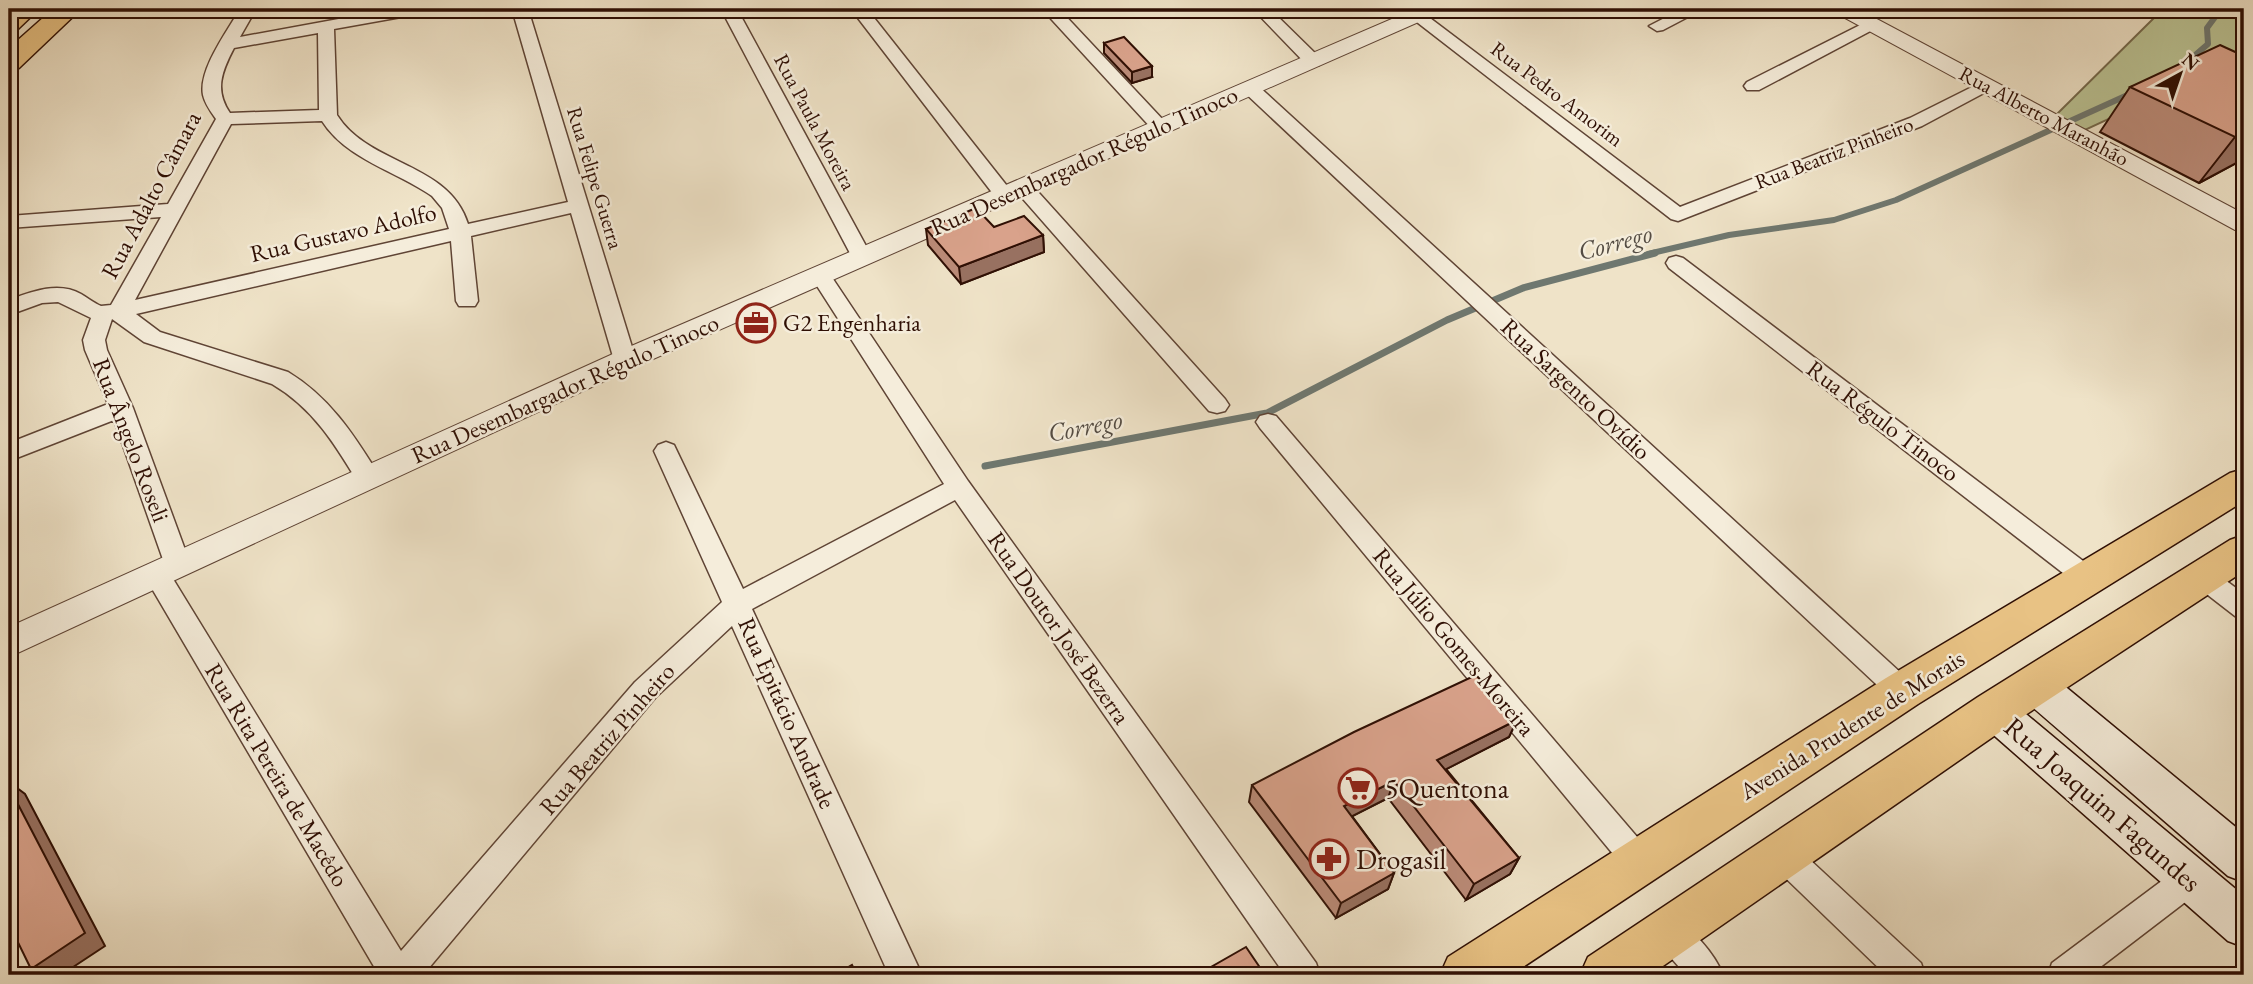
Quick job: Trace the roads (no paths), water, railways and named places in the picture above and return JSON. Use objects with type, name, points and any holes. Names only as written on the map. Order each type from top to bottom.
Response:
[{"type":"main road","points":[[9,24],[26,9]]},
{"type":"main road","points":[[9,62],[68,9]]},
{"type":"main road","name":"Avenida Prudente de Morais","points":[[1466,975],[1902,691],[2090,580],[2244,483]]},
{"type":"main road","points":[[1606,975],[1994,711],[2244,551]]},
{"type":"main road","name":"Rua Joaquim Fagundes","points":[[2036,686],[2244,860]]},
{"type":"main road","name":"Rua Joaquim Fagundes","points":[[1994,711],[2244,925]]},
{"type":"main road","points":[[2077,781],[2072,771],[2074,754],[2089,746],[2113,750]]},
{"type":"street","name":"Rua Adalto Câmara","points":[[248,9],[229,44],[211,90],[216,106],[225,119],[110,313],[152,337],[280,378],[298,388],[328,414],[368,478]]},
{"type":"street","points":[[229,44],[418,9]]},
{"type":"street","name":"Rua Felipe Guerra","points":[[520,9],[625,360]]},
{"type":"street","name":"Rua Paula Moreira","points":[[729,9],[862,257]]},
{"type":"street","points":[[859,9],[1013,191],[1217,405]]},
{"type":"street","points":[[1050,9],[1160,127]]},
{"type":"street","points":[[1261,9],[1313,61]]},
{"type":"street","points":[[1657,26],[1695,9]]},
{"type":"street","name":"Rua Alberto Maranhão","points":[[1843,9],[2244,224]]},
{"type":"street","name":"Rua Desembargador Régulo Tinoco","points":[[9,643],[625,360],[1313,61],[1419,11]]},
{"type":"street","name":"Rua Pedro Amorim","points":[[1419,11],[1678,215]]},
{"type":"street","points":[[1753,86],[1872,24]]},
{"type":"street","points":[[326,27],[328,115],[339,134],[352,145],[398,165],[451,206],[459,233],[467,301]]},
{"type":"street","name":"Rua Beatriz Pinheiro","points":[[1678,215],[1916,122],[1988,86]]},
{"type":"street","name":"Rua Sargento Ovídio","points":[[1251,88],[1902,691]]},
{"type":"street","points":[[225,119],[328,115]]},
{"type":"street","name":"Rua Gustavo Adolfo","points":[[110,313],[580,205]]},
{"type":"street","points":[[9,222],[172,210]]},
{"type":"street","name":"Rua Régulo Tinoco","points":[[1676,263],[2090,580]]},
{"type":"street","name":"Rua Doutor José Bezerra","points":[[820,275],[959,487],[1304,975]]},
{"type":"street","points":[[9,307],[31,299],[57,295],[67,296],[88,311],[110,313]]},
{"type":"street","name":"Rua Ângelo Roseli","points":[[110,313],[94,340],[121,408],[168,570]]},
{"type":"street","points":[[9,452],[121,408]]},
{"type":"street","name":"Rua Júlio Gomes Moreira","points":[[1268,422],[1639,862]]},
{"type":"street","name":"Rua Epitácio Andrade","points":[[666,451],[906,975]]},
{"type":"street","name":"Rua Beatriz Pinheiro","points":[[399,975],[645,690],[738,604],[959,487]]},
{"type":"street","name":"Rua Rita Pereira de Macêdo","points":[[168,570],[399,975]]},
{"type":"street","points":[[2204,578],[2244,607]]},
{"type":"street","points":[[1783,855],[1909,975]]},
{"type":"street","points":[[2064,975],[2190,878]]},
{"type":"street","points":[[1670,933],[1707,975]]},
{"type":"waterway","name":"Corrego","points":[[2186,63],[2208,44],[2207,28],[2221,9]]},
{"type":"waterway","name":"Corrego","points":[[1648,254],[1729,235],[1834,220],[1896,200],[2132,93]]},
{"type":"waterway","name":"Corrego","points":[[985,466],[1267,413],[1447,320],[1523,288],[1655,253]]},
{"type":"place","name":"G2 Engenharia","points":[[756,323]]},
{"type":"place","name":"5Quentona","points":[[1358,788]]},
{"type":"place","name":"Drogasil","points":[[1329,859]]}]
